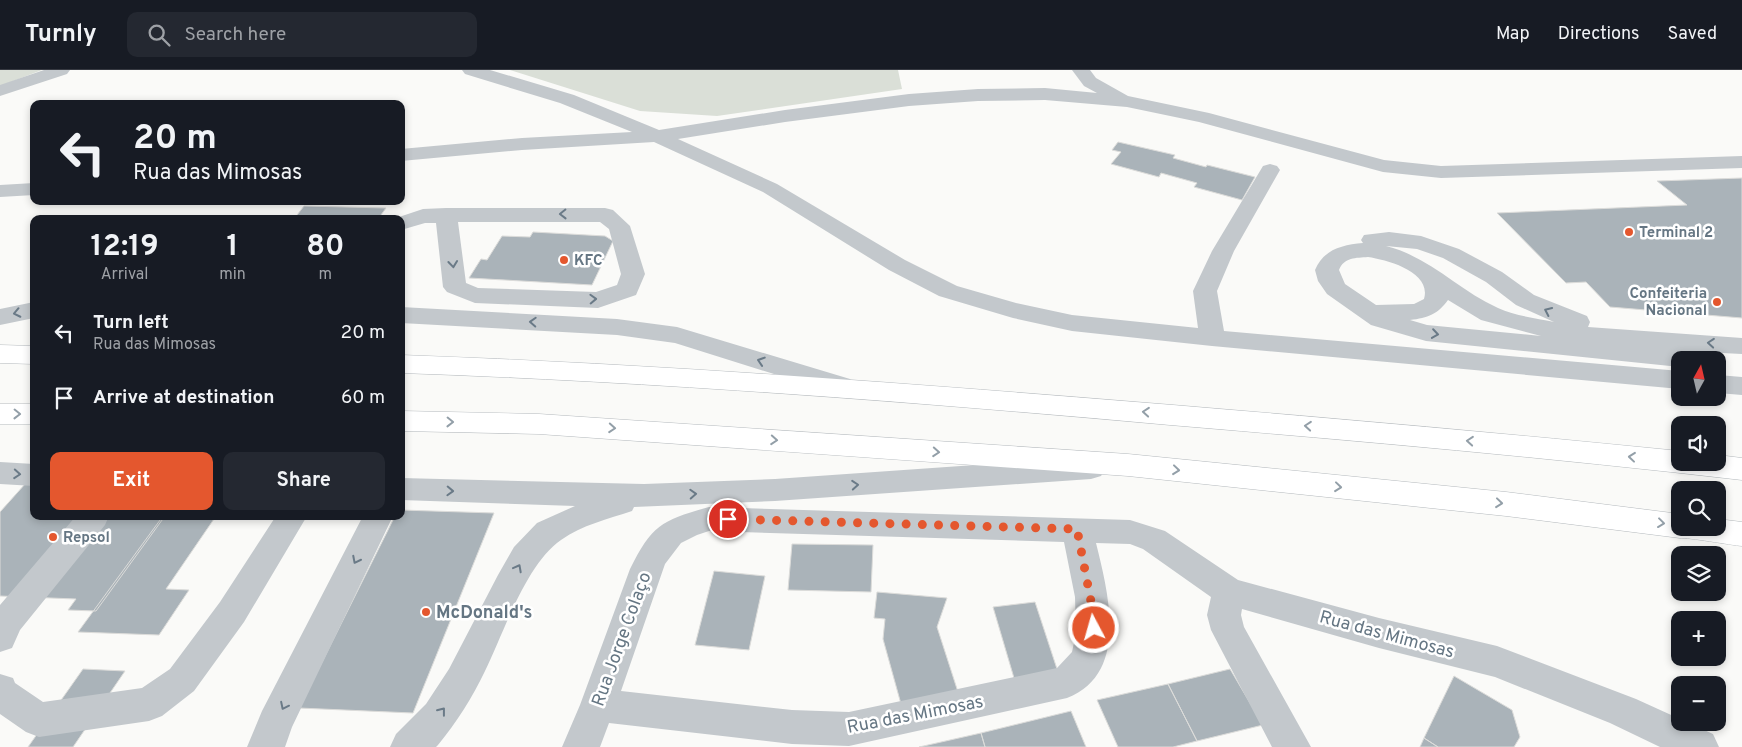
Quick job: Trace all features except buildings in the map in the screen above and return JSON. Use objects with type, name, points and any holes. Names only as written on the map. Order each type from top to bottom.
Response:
[{"type":"highway","points":[[0,354],[30,355]]},
{"type":"highway","points":[[405,364],[564,369],[841,386],[1518,445],[1671,461]]},
{"type":"highway","points":[[0,414],[30,414]]},
{"type":"highway","points":[[405,421],[547,424],[1128,466],[1506,504],[1671,525]]},
{"type":"highway","points":[[1726,467],[1742,469]]},
{"type":"highway","points":[[1726,532],[1742,534]]},
{"type":"street","points":[[0,92],[61,70]]},
{"type":"street","points":[[471,70],[567,99],[657,136],[770,188],[898,265],[948,291],[1013,310],[1072,323],[1212,338],[1671,379]]},
{"type":"street","points":[[1081,70],[1090,82],[1127,101]]},
{"type":"street","points":[[405,155],[522,144],[657,136],[785,116],[909,100],[978,95],[1045,94],[1127,101],[1202,117],[1383,166],[1441,172],[1742,162]]},
{"type":"street","points":[[1326,151],[1398,174],[1450,182],[1742,173]]},
{"type":"street","points":[[1212,338],[1205,291],[1224,251],[1270,170]]},
{"type":"street","points":[[0,190],[30,189]]},
{"type":"street","points":[[405,222],[423,216],[605,215],[619,226],[633,274],[626,290],[598,300],[475,295],[455,287],[446,216]]},
{"type":"street","points":[[1671,357],[1426,333],[1380,319],[1346,297],[1330,281],[1326,269],[1330,256],[1340,248],[1354,242],[1410,240],[1438,247],[1466,260],[1524,299],[1554,314],[1591,326],[1681,341]]},
{"type":"street","points":[[1330,281],[1327,270],[1330,262],[1338,255],[1351,251],[1368,250],[1386,253],[1419,266],[1463,299],[1490,314],[1524,324],[1561,332],[1608,337],[1742,346]]},
{"type":"street","points":[[1358,304],[1375,310],[1393,313],[1410,313],[1424,310],[1434,304],[1438,296],[1438,286],[1431,276]]},
{"type":"street","points":[[0,317],[30,311]]},
{"type":"street","points":[[412,316],[582,325],[678,335],[841,386]]},
{"type":"street","points":[[1726,363],[1742,364]]},
{"type":"street","points":[[1726,385],[1742,386]]},
{"type":"street","points":[[405,489],[644,496],[775,490],[1128,466]]},
{"type":"street","points":[[0,473],[30,475]]},
{"type":"street","points":[[410,747],[422,737],[457,691],[520,562],[548,532],[594,510],[644,496]]},
{"type":"street","name":"Rua das Mimosas","points":[[668,535],[683,526],[709,519],[1130,532],[1154,540],[1229,591],[1378,633],[1497,662],[1622,711],[1700,747]]},
{"type":"street","points":[[0,637],[7,621],[91,520]]},
{"type":"street","points":[[0,690],[1,694],[39,720],[149,704],[182,680],[232,612],[290,520]]},
{"type":"street","points":[[266,747],[275,723],[376,520]]},
{"type":"street","name":"Rua das Mimosas","points":[[598,705],[792,727],[849,730],[1067,682],[1086,662],[1094,639],[1094,617],[1077,529]]},
{"type":"street","name":"Rua Jorge Colaço","points":[[581,747],[598,705],[646,569],[654,550],[668,535]]},
{"type":"street","points":[[1229,591],[1224,616],[1228,630],[1292,747]]},
{"type":"shaded area","points":[[0,70],[42,70],[0,86]]},
{"type":"shaded area","points":[[510,70],[898,70],[902,89],[717,116],[640,111]]},
{"type":"place","name":"Terminal 2","points":[[1629,232]]},
{"type":"place","name":"KFC","points":[[564,260]]},
{"type":"place","name":"Confeiteria Nacional","points":[[1717,302]]},
{"type":"place","name":"Repsol","points":[[53,537]]},
{"type":"place","name":"McDonald's","points":[[426,612]]},
{"type":"route","points":[[728,519],[1077,529],[1094,617],[1094,628]]}]
